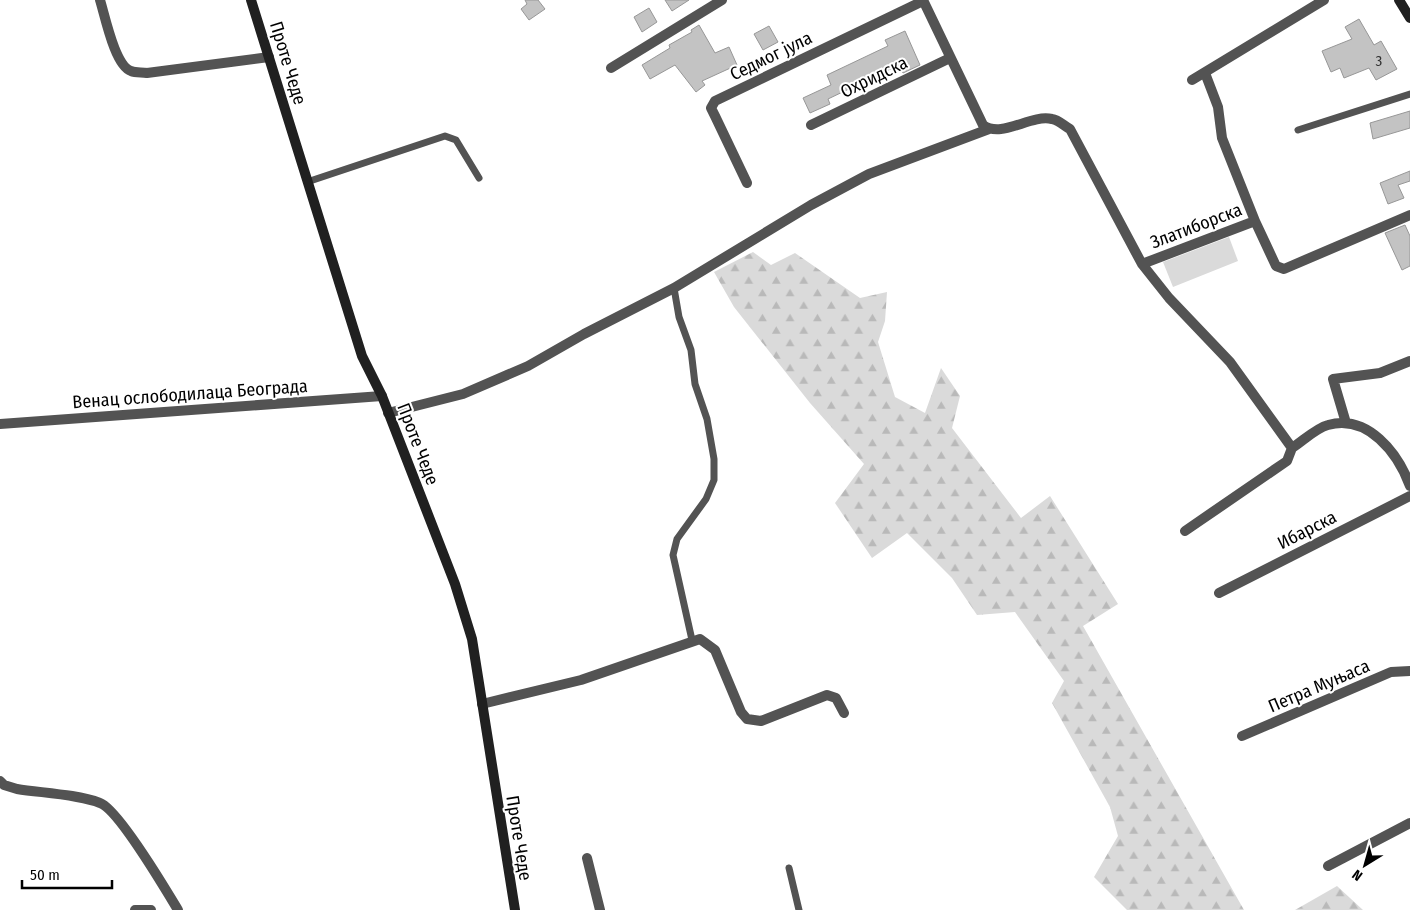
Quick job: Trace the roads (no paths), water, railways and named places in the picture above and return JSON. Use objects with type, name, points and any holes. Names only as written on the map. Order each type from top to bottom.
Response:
[{"type":"street","points":[[100,0],[117,54],[122,64],[130,71],[147,73],[269,57]]},
{"type":"street","name":"Проте Чеде","points":[[251,0],[362,356],[382,396],[455,584],[472,639],[515,910]]},
{"type":"street","points":[[611,68],[722,0]]},
{"type":"street","points":[[923,0],[978,118],[989,129]]},
{"type":"street","name":"Седмог јула","points":[[747,183],[711,108],[715,102],[923,0]]},
{"type":"street","points":[[1192,80],[1324,0]]},
{"type":"street","points":[[1399,0],[1410,18]]},
{"type":"street","name":"Охридска","points":[[812,125],[950,58]]},
{"type":"street","name":"Златиборска","points":[[1142,264],[1255,221],[1222,138],[1218,108],[1206,73]]},
{"type":"street","points":[[388,413],[463,394],[528,366],[584,334],[674,288],[810,205],[869,174],[989,129],[1001,129],[1043,118],[1055,119],[1070,129],[1142,264],[1169,298],[1230,362],[1292,448]]},
{"type":"street","points":[[1255,221],[1276,266],[1284,269],[1410,215]]},
{"type":"street","points":[[1346,423],[1333,379],[1380,373],[1410,360]]},
{"type":"street","name":"Венац ослободилаца Београда","points":[[0,424],[382,396]]},
{"type":"street","points":[[1185,531],[1287,461],[1292,448],[1327,425],[1346,423],[1365,427],[1388,447],[1410,486]]},
{"type":"street","name":"Ибарска","points":[[1219,594],[1410,496]]},
{"type":"street","points":[[482,704],[581,680],[692,640],[700,639],[715,650],[741,712],[747,719],[761,721],[826,695],[836,698],[844,713]]},
{"type":"street","name":"Петра Муњаса","points":[[1242,736],[1391,672],[1410,671]]},
{"type":"street","points":[[0,781],[4,785],[16,789],[101,803],[112,813],[140,851],[178,910]]},
{"type":"street","points":[[1328,866],[1410,823]]},
{"type":"street","points":[[587,858],[600,910]]},
{"type":"street","points":[[135,910],[151,910]]},
{"type":"lane","points":[[1298,130],[1410,94]]},
{"type":"lane","points":[[307,182],[445,136],[456,140],[478,178]]},
{"type":"lane","points":[[674,288],[679,317],[691,350],[695,384],[707,418],[714,459],[714,480],[706,499],[677,539],[672,555],[692,640]]},
{"type":"lane","points":[[789,868],[799,910]]}]
